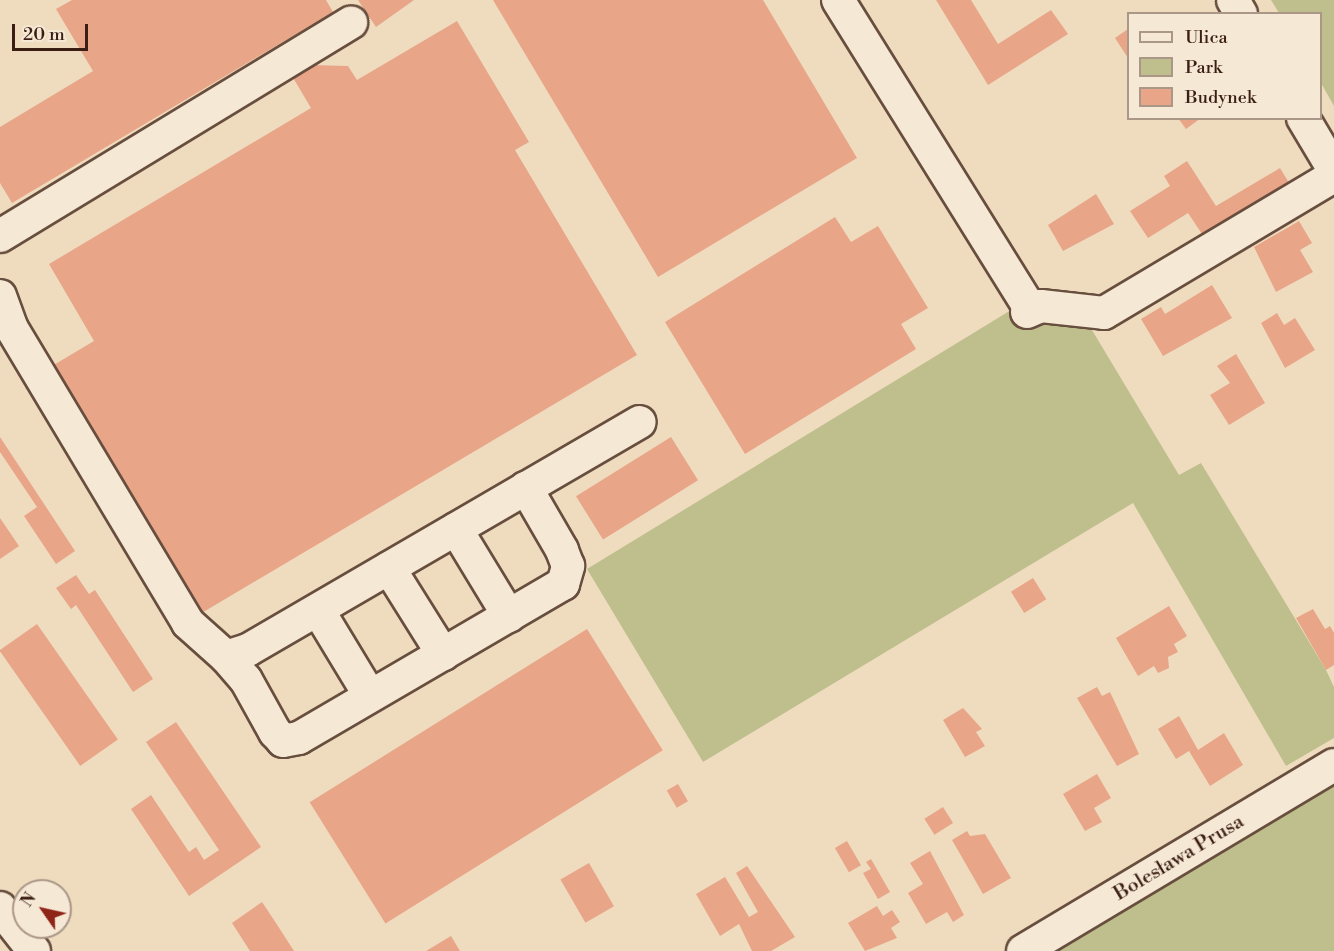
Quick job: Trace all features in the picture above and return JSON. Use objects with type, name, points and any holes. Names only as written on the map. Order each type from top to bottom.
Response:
[{"type":"street","points":[[838,0],[1028,311],[1104,313],[1334,176]]},
{"type":"street","points":[[0,236],[351,23]]},
{"type":"street","points":[[1305,120],[1334,170]]},
{"type":"street","points":[[0,296],[11,327],[188,623],[226,657],[284,741],[299,738],[563,585],[568,566],[526,488]]},
{"type":"street","points":[[226,657],[248,650],[639,422]]},
{"type":"street","points":[[456,529],[509,616]]},
{"type":"street","points":[[389,568],[443,654]]},
{"type":"street","points":[[318,610],[370,696]]},
{"type":"street","name":"Bolesława Prusa","points":[[1023,951],[1334,765]]},
{"type":"street","points":[[0,908],[34,951]]},
{"type":"green space","points":[[1271,0],[1334,0],[1334,106],[1322,85],[1322,12],[1278,12]]},
{"type":"green space","points":[[1016,307],[1039,321],[1092,330],[1179,475],[1201,463],[1326,670],[1334,687],[1334,738],[1286,766],[1133,503],[703,762],[587,569]]},
{"type":"green space","points":[[1334,777],[1334,951],[1044,951]]},
{"type":"building","points":[[72,0],[326,0],[333,12],[12,203],[0,183],[0,127],[93,71],[56,9]]},
{"type":"building","points":[[358,0],[414,0],[376,27]]},
{"type":"building","points":[[493,0],[763,0],[857,158],[658,277]]},
{"type":"building","points":[[936,0],[971,0],[998,44],[1051,10],[1068,34],[988,85]]},
{"type":"building","points":[[457,21],[529,142],[515,150],[637,355],[200,614],[52,366],[94,341],[49,264],[311,108],[292,76],[311,65],[348,66],[357,80]]},
{"type":"building","points":[[1127,30],[1127,56],[1115,38]]},
{"type":"building","points":[[1179,120],[1198,120],[1186,129]]},
{"type":"building","points":[[1187,161],[1216,206],[1280,168],[1294,191],[1208,243],[1188,213],[1148,238],[1130,211],[1170,186],[1164,176]]},
{"type":"building","points":[[1096,194],[1114,224],[1063,251],[1048,225]]},
{"type":"building","points":[[835,217],[851,242],[878,226],[928,308],[901,324],[916,349],[745,454],[665,322]]},
{"type":"building","points":[[1299,221],[1312,243],[1300,250],[1313,272],[1276,292],[1254,247]]},
{"type":"building","points":[[1212,285],[1232,318],[1163,356],[1141,319],[1161,307],[1165,314]]},
{"type":"building","points":[[1277,313],[1284,325],[1295,318],[1315,350],[1285,368],[1261,323]]},
{"type":"building","points":[[1236,354],[1265,403],[1229,425],[1210,395],[1230,383],[1217,366]]},
{"type":"building","points":[[0,437],[75,551],[56,564],[24,516],[37,507],[0,452]]},
{"type":"building","points":[[671,437],[698,480],[603,540],[576,496]]},
{"type":"building","points":[[0,518],[19,546],[0,559]]},
{"type":"building","points":[[76,575],[89,594],[95,590],[153,679],[133,692],[76,605],[71,609],[56,588]]},
{"type":"building","points":[[1033,578],[1046,599],[1024,613],[1011,592]]},
{"type":"building","points":[[1169,606],[1187,636],[1174,644],[1178,652],[1168,657],[1169,668],[1158,673],[1154,666],[1138,676],[1116,638]]},
{"type":"building","points":[[1313,609],[1325,629],[1330,626],[1334,633],[1334,665],[1326,670],[1296,618]]},
{"type":"building","points":[[37,624],[118,740],[80,766],[0,651]]},
{"type":"building","points":[[587,629],[663,750],[385,924],[310,802]]},
{"type":"building","points":[[1097,687],[1102,696],[1110,692],[1139,754],[1117,766],[1077,698]]},
{"type":"building","points":[[963,708],[982,729],[976,732],[985,746],[965,757],[943,720]]},
{"type":"building","points":[[1179,716],[1198,750],[1224,733],[1243,765],[1210,786],[1189,751],[1176,759],[1158,729]]},
{"type":"building","points":[[176,722],[261,847],[189,896],[131,809],[151,795],[189,852],[196,847],[204,860],[219,850],[146,742]]},
{"type":"building","points":[[1097,774],[1111,798],[1094,808],[1102,822],[1085,831],[1063,794]]},
{"type":"building","points":[[678,784],[688,801],[677,808],[667,790]]},
{"type":"building","points":[[943,807],[953,823],[934,835],[924,819]]},
{"type":"building","points":[[967,831],[970,836],[985,834],[1011,878],[983,894],[952,840]]},
{"type":"building","points":[[847,841],[861,865],[849,872],[835,848]]},
{"type":"building","points":[[930,851],[964,915],[953,922],[947,912],[926,924],[908,893],[923,884],[910,863]]},
{"type":"building","points":[[871,859],[890,892],[878,899],[863,873],[871,869],[866,862]]},
{"type":"building","points":[[589,863],[614,906],[585,923],[560,880]]},
{"type":"building","points":[[747,866],[795,937],[771,951],[752,951],[739,924],[720,936],[696,894],[725,877],[749,917],[758,912],[736,873]]},
{"type":"building","points":[[262,902],[294,951],[250,951],[232,923]]},
{"type":"building","points":[[877,906],[883,916],[892,910],[900,922],[891,928],[897,938],[865,951],[848,923]]},
{"type":"building","points":[[451,936],[460,951],[426,951]]}]
